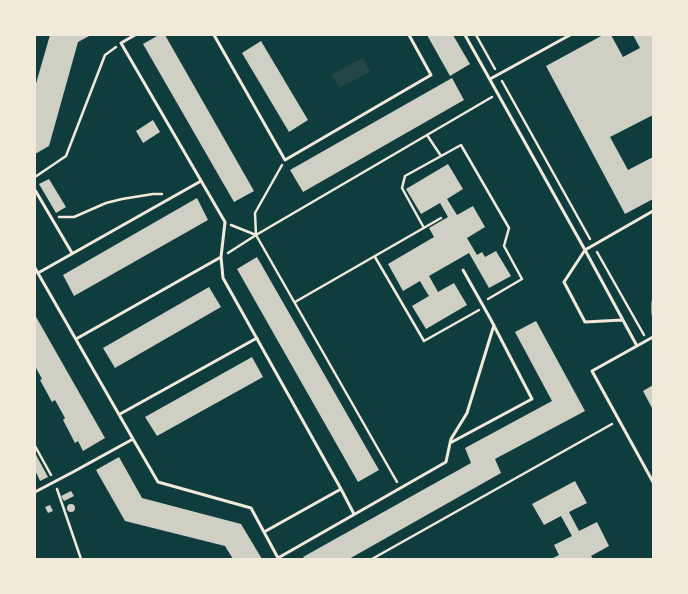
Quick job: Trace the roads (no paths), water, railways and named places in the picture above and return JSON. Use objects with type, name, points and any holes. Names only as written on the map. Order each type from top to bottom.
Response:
[{"type":"lane","points":[[135,35],[121,43],[225,222],[221,257],[223,278],[354,514]]},
{"type":"lane","points":[[214,35],[286,160],[431,75],[409,35]]},
{"type":"lane","points":[[465,35],[637,346]]},
{"type":"lane","points":[[490,79],[570,35]]},
{"type":"lane","points":[[38,273],[201,181]]},
{"type":"lane","points":[[35,190],[72,253]]},
{"type":"lane","points":[[622,320],[585,322],[564,282],[585,250],[653,211]]},
{"type":"lane","points":[[76,339],[221,257]]},
{"type":"lane","points":[[35,268],[158,482],[251,508],[278,558],[446,462],[451,439],[466,413],[494,325]]},
{"type":"lane","points":[[450,443],[532,399],[494,325],[463,270]]},
{"type":"lane","points":[[653,302],[653,314]]},
{"type":"lane","points":[[653,337],[592,371],[653,482]]},
{"type":"lane","points":[[120,414],[257,338]]},
{"type":"lane","points":[[35,492],[133,439]]},
{"type":"lane","points":[[264,532],[341,489]]}]
